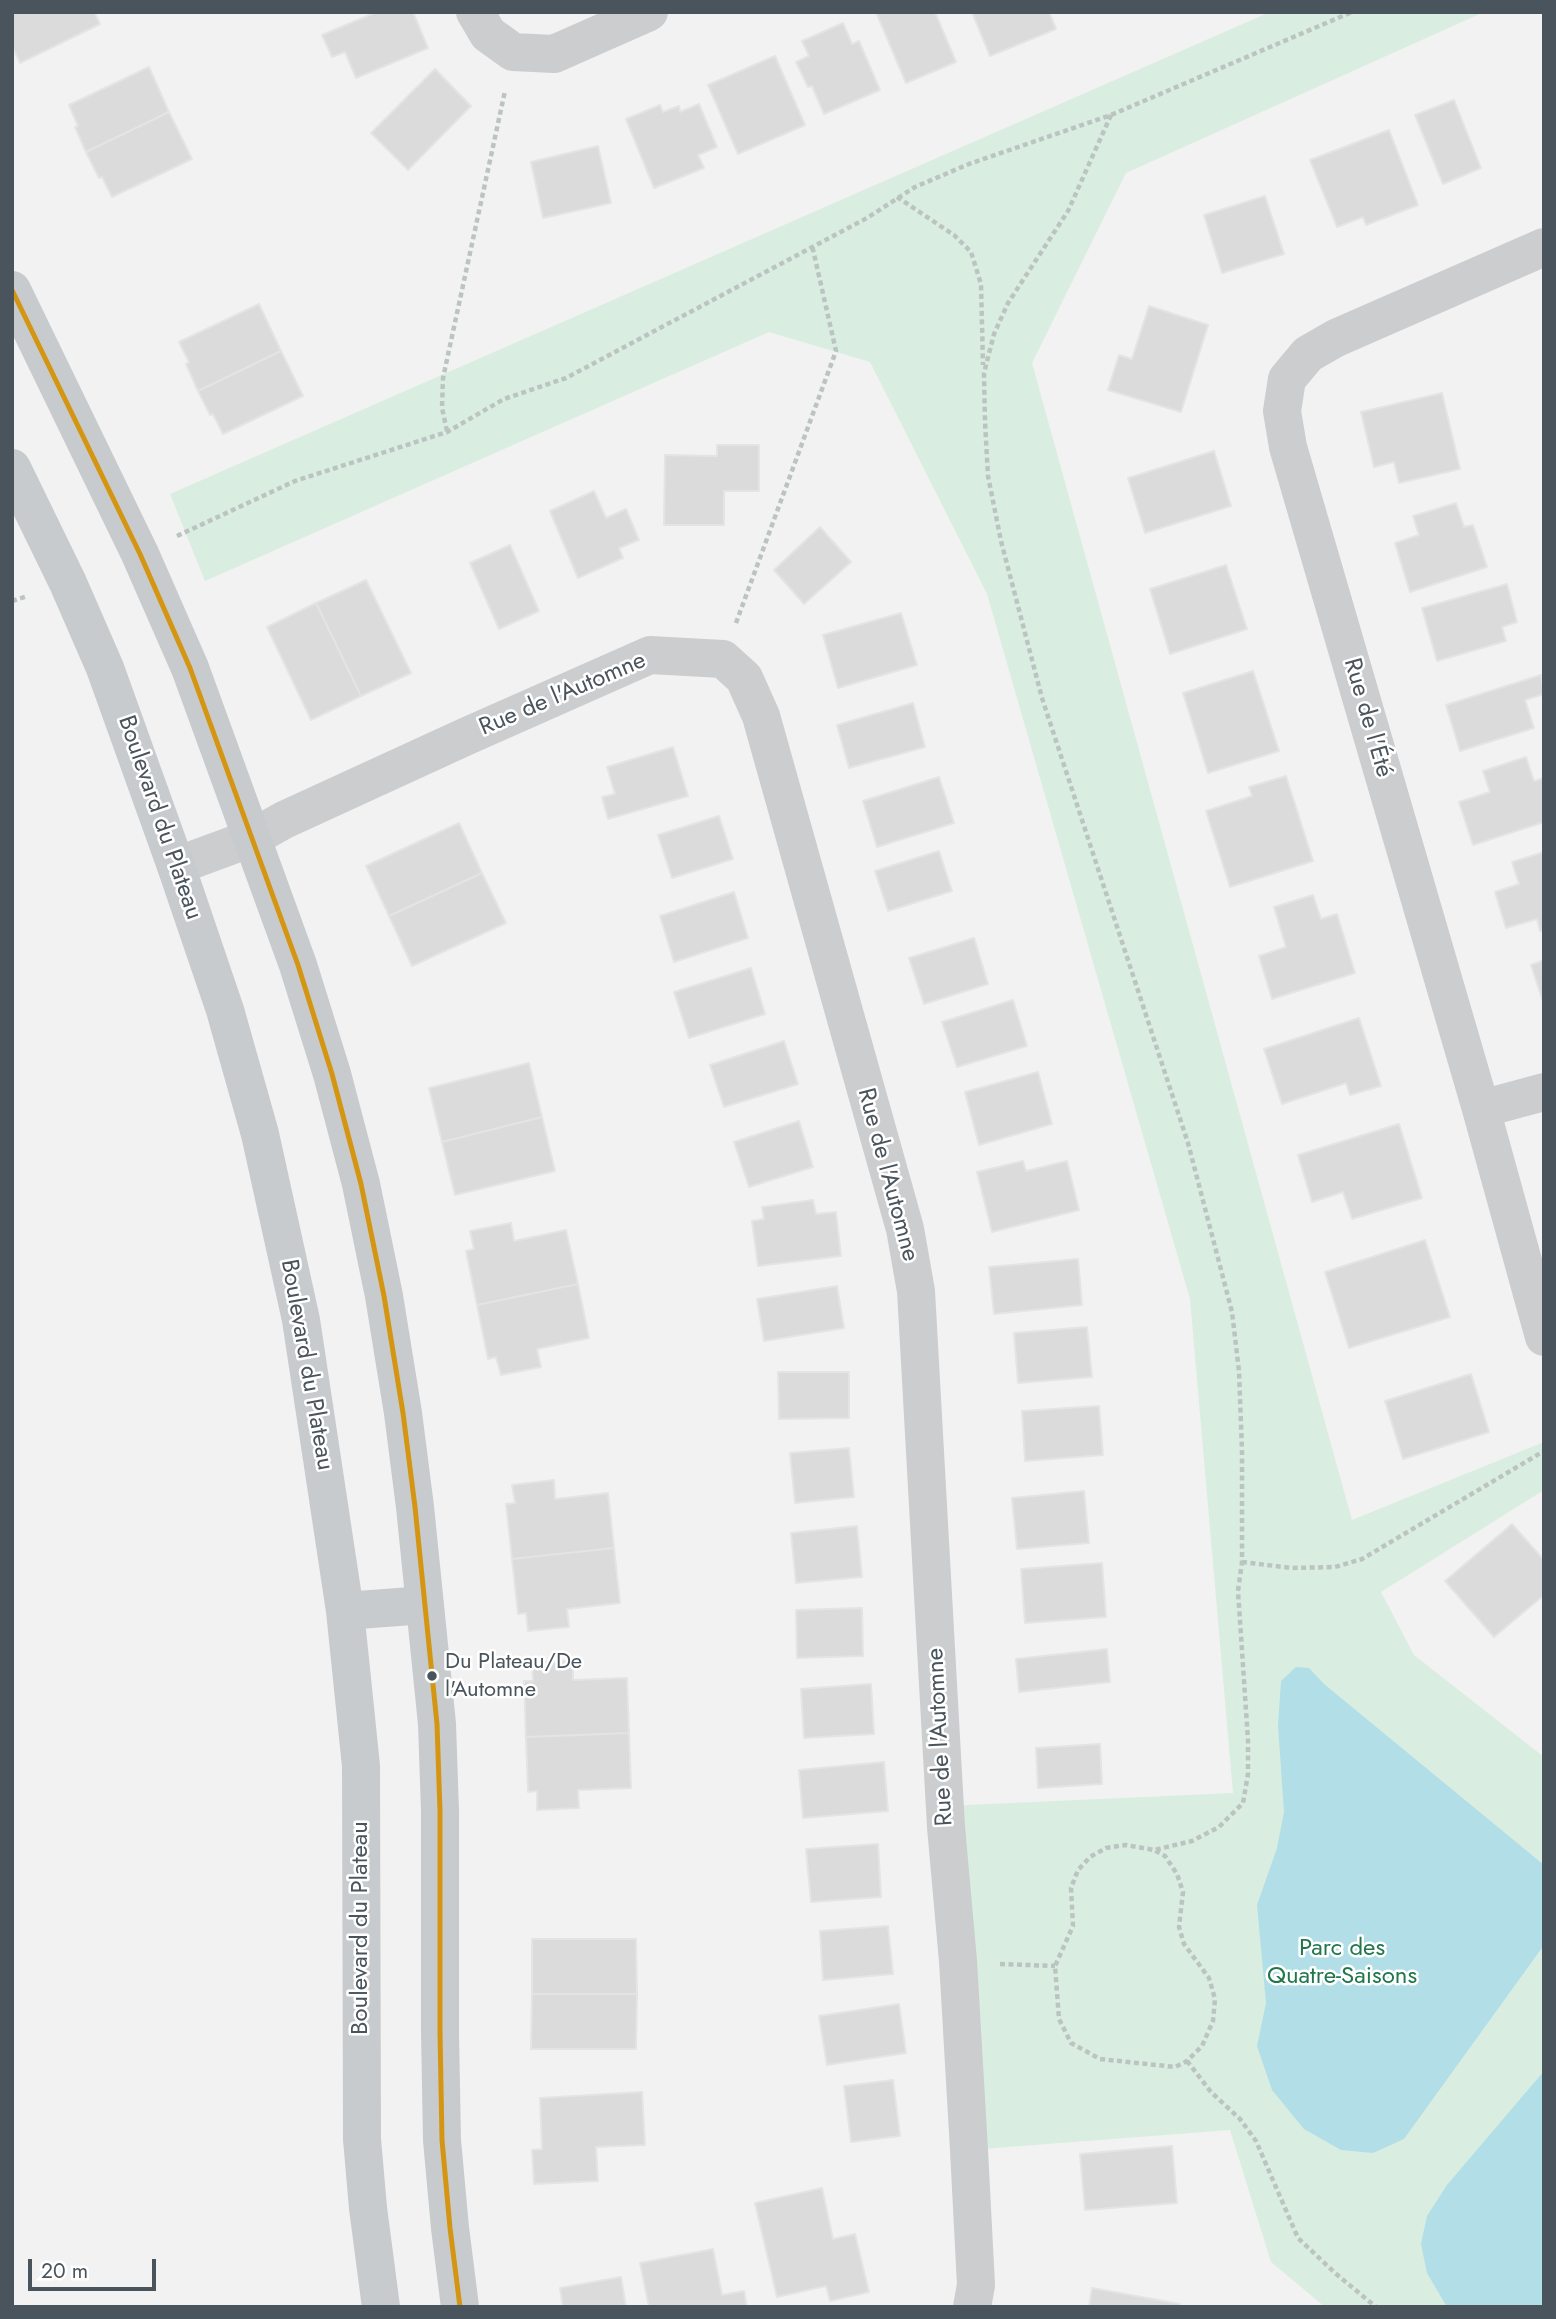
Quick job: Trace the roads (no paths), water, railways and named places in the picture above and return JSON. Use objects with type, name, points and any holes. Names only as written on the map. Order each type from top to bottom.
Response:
[{"type":"main road","points":[[12,290],[162,601],[190,668],[298,965],[362,1184],[403,1413],[437,1724],[442,2140],[460,2307]]},
{"type":"main road","name":"Boulevard du Plateau","points":[[12,468],[68,583],[105,668],[225,1010],[260,1135],[301,1320],[345,1611],[361,1766],[362,2140],[381,2307]]},
{"type":"main road","points":[[345,1611],[425,1605]]},
{"type":"street","points":[[475,12],[488,34],[513,52],[554,54],[649,12]]},
{"type":"street","name":"Rue de l'Été","points":[[1544,247],[1336,338],[1308,354],[1287,379],[1282,411],[1288,447],[1481,1109],[1544,1336]]},
{"type":"street","name":"Rue de l'Automne","points":[[176,866],[252,838],[285,820],[467,736],[650,655],[723,659],[744,678],[761,716],[905,1229],[916,1291],[946,1827],[958,1961],[976,2285],[972,2307]]},
{"type":"street","points":[[1481,1109],[1544,1092]]},
{"type":"water","points":[[1296,1667],[1309,1668],[1324,1684],[1544,1865],[1544,1945],[1404,2139],[1373,2153],[1341,2150],[1304,2129],[1272,2090],[1257,2046],[1266,2003],[1257,1905],[1277,1848],[1284,1812],[1278,1726],[1281,1681]]},
{"type":"water","points":[[1544,2071],[1544,2307],[1447,2307],[1427,2273],[1421,2244],[1427,2216],[1447,2185]]},
{"type":"place","name":"Du Plateau/De l'Automne","points":[[432,1676]]},
{"type":"park label","name":"Parc des Quatre-Saisons","points":[[1342,1963]]}]
